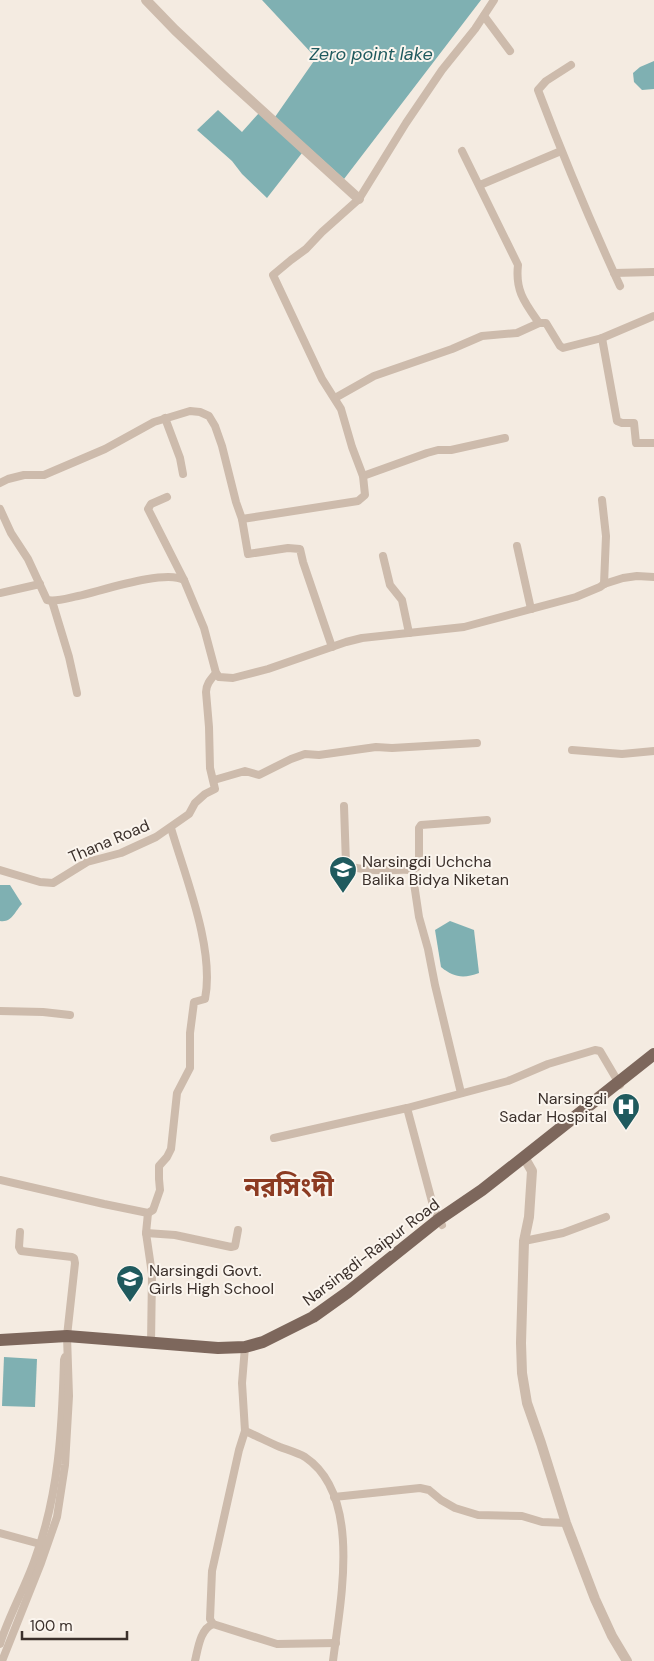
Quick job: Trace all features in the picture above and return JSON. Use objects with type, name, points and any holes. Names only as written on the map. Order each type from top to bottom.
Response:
[{"type":"main road","name":"Narsingdi-Raipur Road","points":[[0,1340],[218,1354],[245,1350],[313,1317],[348,1292],[482,1190],[526,1160],[654,1054]]},
{"type":"main road","name":"Narsingdi-Raipur Road","points":[[620,1084],[654,1063]]},
{"type":"main road","name":"Narsingdi-Raipur Road","points":[[0,1346],[151,1344],[245,1350]]},
{"type":"street","points":[[146,0],[226,78],[359,199]]},
{"type":"street","points":[[242,519],[358,501],[365,495],[363,476],[341,409],[322,379],[274,275],[306,249],[359,199],[406,123],[494,0]]},
{"type":"street","points":[[484,16],[510,51]]},
{"type":"street","points":[[571,65],[546,82],[538,90],[561,151],[620,286]]},
{"type":"street","points":[[480,185],[561,151]]},
{"type":"street","points":[[462,152],[518,265],[516,280],[520,293],[539,323]]},
{"type":"street","points":[[614,273],[654,272]]},
{"type":"street","points":[[334,398],[374,376],[452,349],[482,336],[517,333],[539,323],[546,323],[563,348],[602,338],[654,316]]},
{"type":"street","points":[[602,338],[617,421],[622,423],[634,422],[636,443],[654,443]]},
{"type":"street","points":[[0,483],[24,475],[44,475],[105,450],[165,418],[190,411],[200,412],[208,416],[215,426],[222,446],[242,519],[248,554],[288,548],[300,549],[332,647]]},
{"type":"street","points":[[165,418],[180,458],[183,474]]},
{"type":"street","points":[[363,476],[438,450],[451,450],[505,438]]},
{"type":"street","points":[[167,497],[151,504],[148,509],[184,580],[204,628],[216,674],[220,677],[232,678],[268,669],[362,638],[464,628],[589,593],[604,584],[629,576],[654,577]]},
{"type":"street","points":[[602,500],[606,536],[604,584]]},
{"type":"street","points":[[0,509],[11,534],[28,559],[47,600],[52,601],[150,579],[174,577],[184,580]]},
{"type":"street","points":[[517,546],[531,609]]},
{"type":"street","points":[[383,556],[390,585],[402,600],[409,633]]},
{"type":"street","points":[[0,593],[40,584]]},
{"type":"street","points":[[52,601],[69,657],[77,693]]},
{"type":"street","points":[[216,674],[210,679],[206,688],[210,768],[214,780],[245,771],[259,775],[305,754],[319,755],[376,746],[401,747],[477,743]]},
{"type":"street","points":[[572,750],[622,754],[654,751]]},
{"type":"street","name":"Thana Road","points":[[0,870],[40,882],[53,883],[87,862],[121,853],[171,828],[189,814],[202,797],[215,789],[214,780]]},
{"type":"street","points":[[344,806],[346,864],[362,869],[412,870],[417,867],[419,864],[419,828],[421,825],[488,820]]},
{"type":"street","points":[[0,1180],[104,1204],[148,1212],[153,1210],[160,1190],[158,1179],[159,1166],[171,1149],[177,1093],[190,1068],[190,1033],[194,1002],[205,999],[207,988],[204,938],[171,828]]},
{"type":"street","points":[[412,870],[419,917],[461,1094]]},
{"type":"street","points":[[0,1011],[44,1012],[70,1015]]},
{"type":"street","points":[[274,1138],[461,1094],[508,1080],[548,1064],[596,1050],[600,1051],[620,1084]]},
{"type":"street","points":[[407,1108],[434,1209],[440,1223]]},
{"type":"street","points":[[526,1160],[532,1172],[529,1217],[524,1241],[521,1343],[522,1373],[527,1402],[542,1442],[566,1523],[595,1599],[626,1661]]},
{"type":"street","points":[[148,1212],[146,1233],[152,1274],[151,1344]]},
{"type":"street","points":[[524,1241],[563,1233],[606,1217]]},
{"type":"street","points":[[146,1233],[175,1235],[231,1247],[236,1242],[238,1230]]},
{"type":"street","points":[[0,1644],[35,1560],[48,1516],[58,1465],[64,1360],[74,1258],[21,1250],[19,1247],[20,1232]]},
{"type":"street","points":[[2,1661],[57,1517],[65,1465],[69,1396],[67,1344]]},
{"type":"street","points":[[245,1350],[242,1383],[245,1430],[238,1450],[212,1571],[210,1619],[213,1624],[277,1644],[336,1643]]},
{"type":"street","points":[[245,1430],[304,1456],[320,1472],[334,1496],[344,1548],[343,1581],[333,1661]]},
{"type":"street","points":[[334,1496],[420,1488],[429,1490],[455,1508],[478,1515],[522,1516],[542,1522],[566,1523]]},
{"type":"street","points":[[0,1533],[40,1544]]},
{"type":"street","points":[[195,1661],[201,1638],[208,1626],[213,1624]]},
{"type":"water","name":"Zero point lake","points":[[262,0],[481,0],[344,179],[275,117],[316,58]]},
{"type":"water","points":[[654,61],[654,89],[642,90],[634,82],[633,73],[640,67]]},
{"type":"water","points":[[218,110],[242,132],[259,113],[302,153],[267,198],[242,174],[232,161],[197,130]]},
{"type":"water","points":[[0,885],[10,885],[22,904],[13,916],[4,921],[0,921]]},
{"type":"water","points":[[450,921],[474,930],[479,973],[458,976],[441,967],[435,930]]},
{"type":"water","points":[[4,1357],[37,1359],[35,1407],[2,1406]]},
{"type":"place","name":"Narsingdi Uchcha Balika Bidya Niketan","points":[[343,894]]},
{"type":"place","name":"Narsingdi Sadar Hospital","points":[[626,1131]]},
{"type":"place","name":"Narsingdi Govt. Girls High School","points":[[130,1303]]},
{"type":"district","name":"নরসিংদী","points":[[289,1187]]}]
